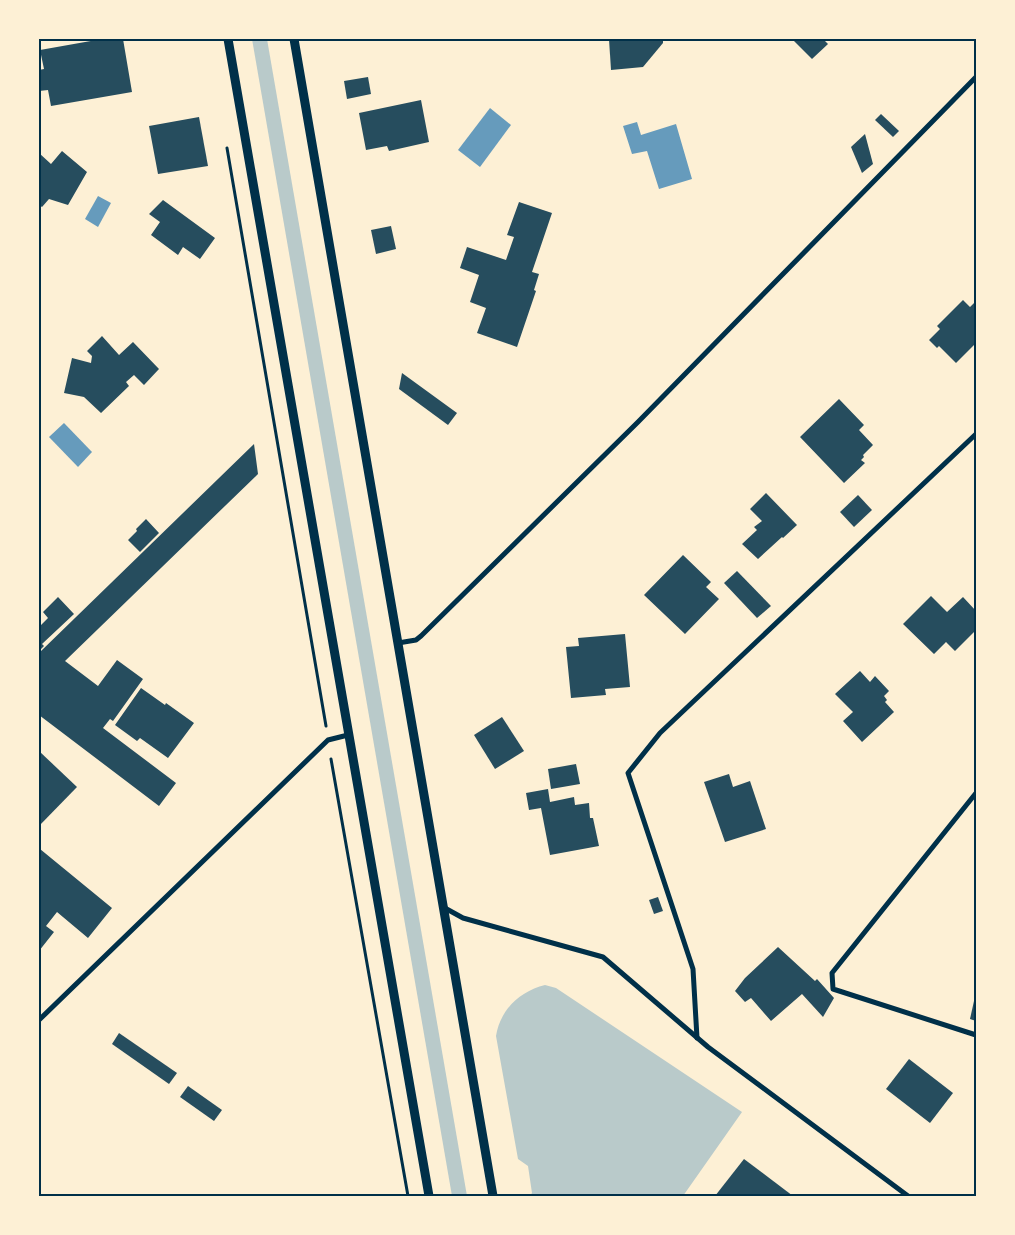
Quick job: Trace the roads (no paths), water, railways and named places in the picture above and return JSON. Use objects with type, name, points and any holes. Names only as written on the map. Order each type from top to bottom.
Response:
[{"type":"street","points":[[228,39],[429,1196]]},
{"type":"street","points":[[294,39],[493,1196]]},
{"type":"street","points":[[398,643],[416,640],[442,615],[638,422],[976,77]]},
{"type":"street","points":[[697,1038],[693,969],[628,773],[660,733],[976,434]]},
{"type":"street","points":[[39,1020],[328,740],[348,735]]},
{"type":"street","points":[[976,793],[832,973],[833,989],[976,1035]]},
{"type":"street","points":[[443,907],[463,918],[603,957],[708,1047],[908,1196]]},
{"type":"water","points":[[490,108],[511,125],[480,167],[458,150]]},
{"type":"water","points":[[637,122],[641,135],[676,124],[692,179],[659,189],[647,151],[632,154],[623,126]]},
{"type":"water","points":[[98,196],[111,203],[98,227],[85,219]]},
{"type":"water","points":[[64,423],[92,452],[78,467],[49,437]]}]
